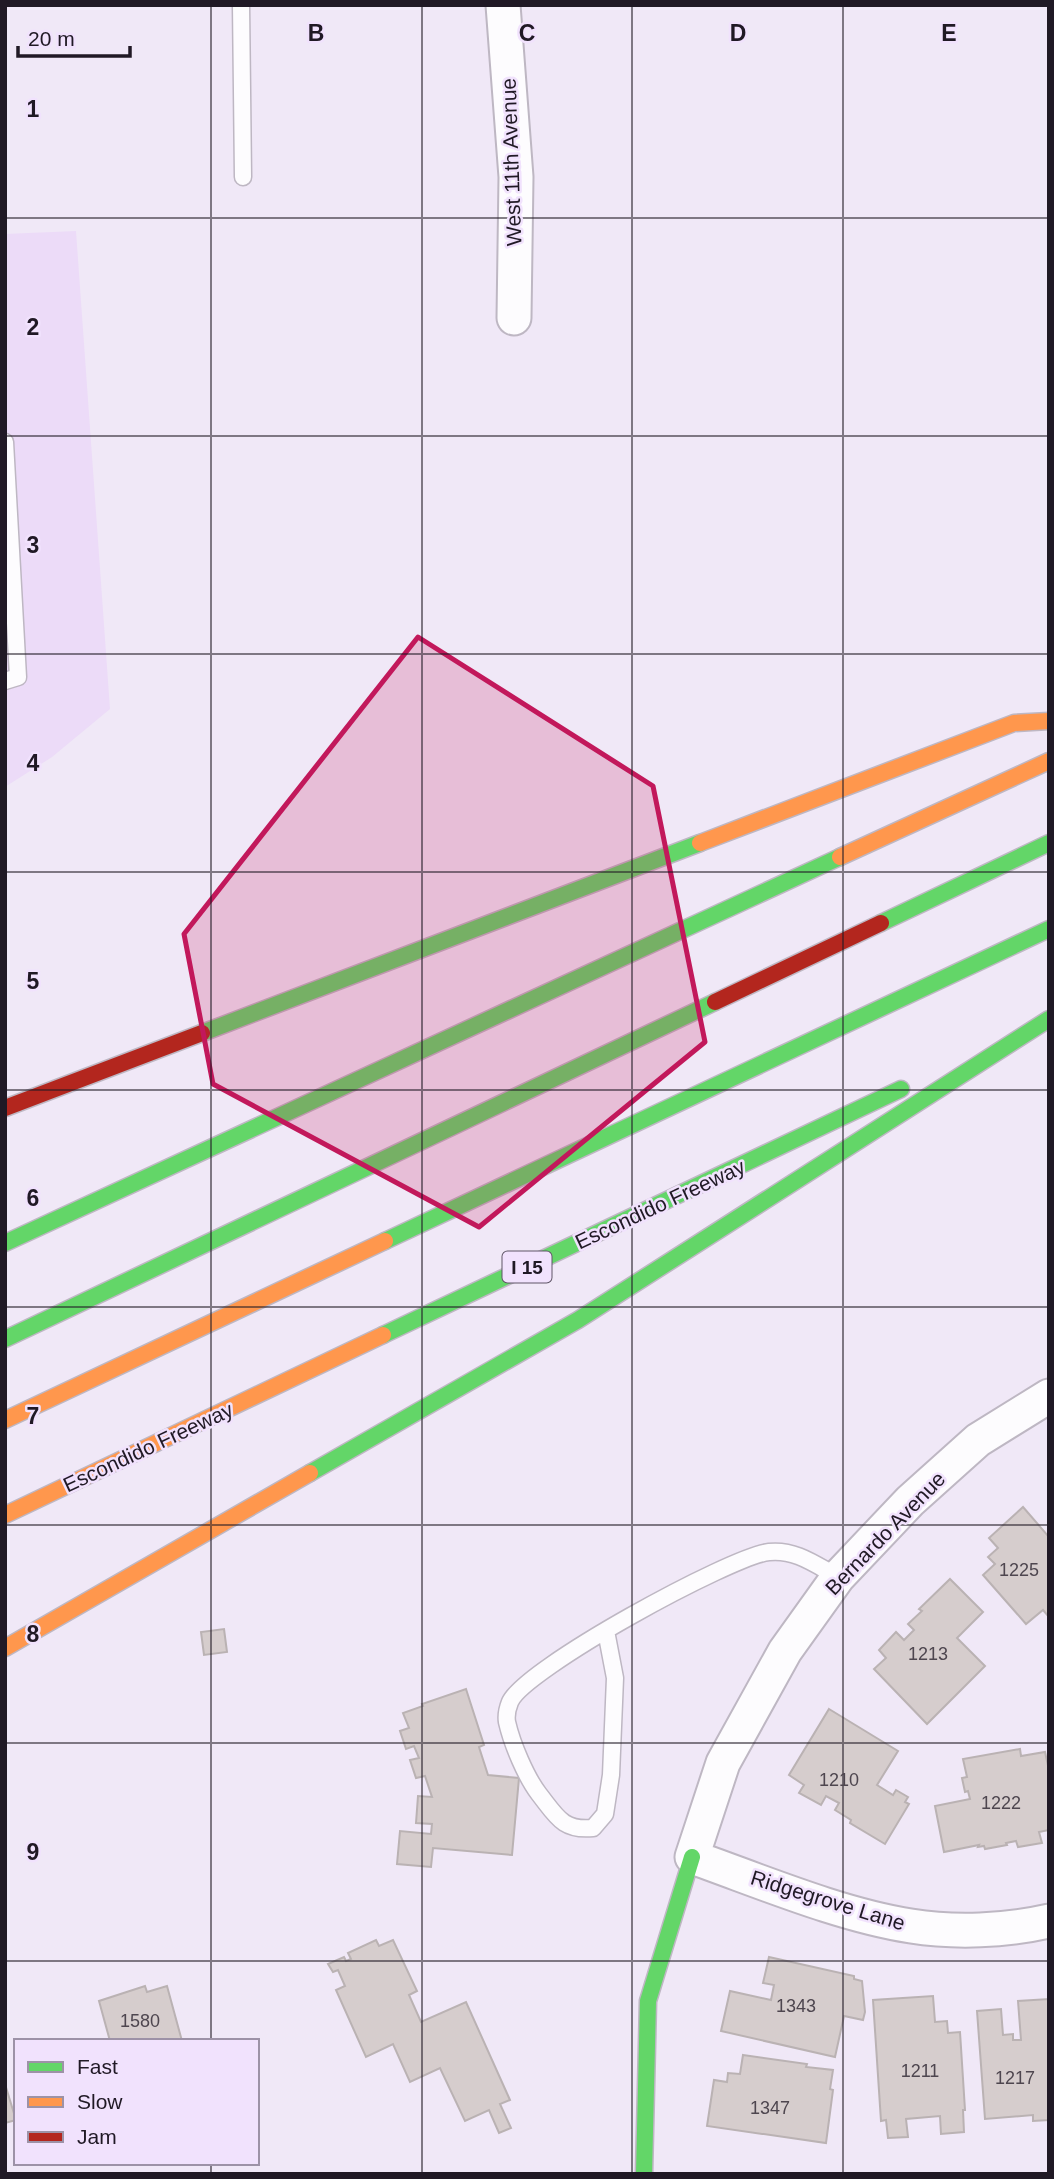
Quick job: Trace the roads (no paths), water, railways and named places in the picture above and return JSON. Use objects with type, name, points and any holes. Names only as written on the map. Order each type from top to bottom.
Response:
[{"type":"main road","points":[[5,1108],[1014,723],[1049,721]]},
{"type":"main road","points":[[5,1243],[1049,761]]},
{"type":"main road","points":[[5,1339],[1049,843]]},
{"type":"main road","points":[[5,1420],[1049,929]]},
{"type":"main road","points":[[936,1073],[1049,1019]]},
{"type":"main road","points":[[5,1648],[578,1320],[1049,1019]]},
{"type":"main road","name":"Escondido Freeway","points":[[5,1515],[911,1085]]},
{"type":"main road","points":[[643,2174],[648,2001],[692,1857]]},
{"type":"street","name":"West 11th Avenue","points":[[503,5],[516,177],[514,318]]},
{"type":"street","name":"Bernardo Avenue","points":[[692,1857],[723,1763],[785,1651],[838,1577],[910,1501],[978,1440],[1049,1396]]},
{"type":"street","name":"Ridgegrove Lane","points":[[692,1857],[845,1910],[911,1926],[978,1931],[1049,1921]]},
{"type":"lane","points":[[241,5],[243,177]]},
{"type":"lane","points":[[5,442],[19,677],[5,681]]},
{"type":"lane","points":[[606,1631],[615,1678],[611,1775],[605,1814],[593,1828],[575,1829],[556,1816],[531,1784],[506,1719],[511,1700],[523,1685],[584,1643],[712,1572],[769,1552],[795,1554],[838,1577]]}]
